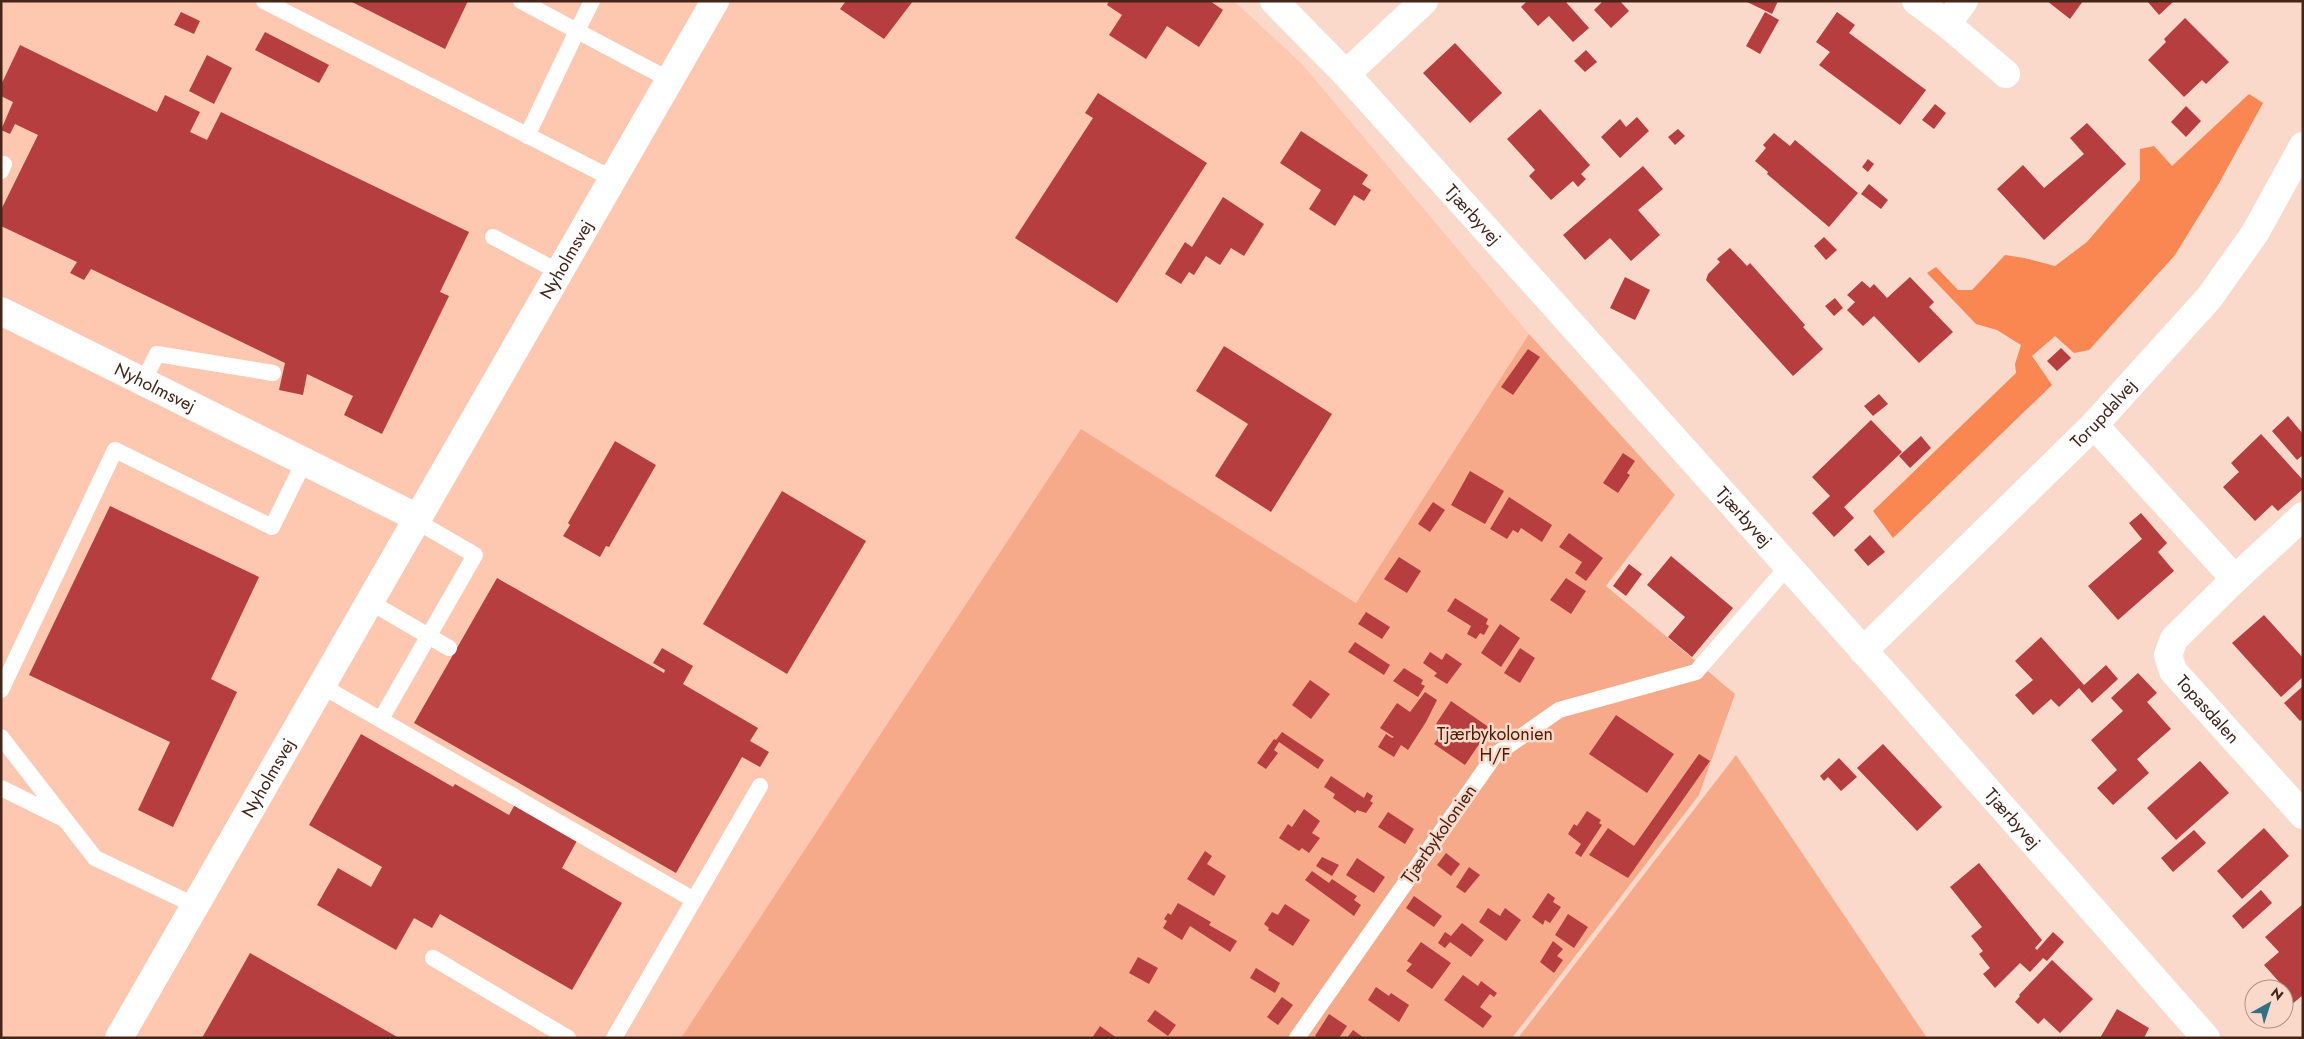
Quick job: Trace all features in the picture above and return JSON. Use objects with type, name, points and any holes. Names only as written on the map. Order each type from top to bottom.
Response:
[{"type":"street","name":"Nyholmsvej","points":[[120,1038],[715,1]]},
{"type":"street","name":"Tjærbyvej","points":[[1274,1],[1346,74],[1788,566],[2206,1038]]},
{"type":"street","points":[[1346,74],[1424,1]]},
{"type":"street","points":[[1916,1],[1948,24],[2006,74]]},
{"type":"street","points":[[1948,24],[1964,1]]},
{"type":"street","name":"Torupdalvej","points":[[1863,651],[2094,425],[2209,298],[2254,233],[2303,146]]},
{"type":"street","name":"Nyholmsvej","points":[[1,311],[417,520]]},
{"type":"street","points":[[2094,425],[2236,579]]},
{"type":"street","name":"Topasdalen","points":[[2303,516],[2174,639],[2168,655],[2173,671],[2303,815]]},
{"type":"lane","points":[[264,1],[613,179]]},
{"type":"lane","points":[[521,1],[670,80]]},
{"type":"lane","points":[[528,136],[592,1]]},
{"type":"lane","points":[[493,237],[560,272]]},
{"type":"lane","points":[[144,382],[156,354],[273,373]]},
{"type":"lane","points":[[1,690],[115,450],[272,527],[304,462]]},
{"type":"lane","points":[[381,719],[475,554],[417,520]]},
{"type":"lane","name":"Tjærbykolonien","points":[[1297,1038],[1495,755],[1559,710],[1696,672],[1788,566]]},
{"type":"lane","points":[[370,602],[449,648]]},
{"type":"lane","points":[[322,686],[694,900]]},
{"type":"lane","points":[[1,737],[95,858],[196,906]]},
{"type":"lane","points":[[614,1038],[760,786]]},
{"type":"lane","points":[[1,788],[65,820]]},
{"type":"lane","points":[[433,958],[568,1038]]},
{"type":"shaded area","points":[[1,1],[1234,1],[1302,64],[1529,334],[1356,603],[1081,430],[681,1038],[1,1038]]},
{"type":"shaded area","points":[[2249,94],[2263,103],[2218,185],[2175,255],[2089,350],[2074,353],[2055,336],[2032,356],[2052,385],[1893,538],[1873,511],[2016,373],[2015,364],[2021,345],[1997,330],[1976,324],[1927,273],[1936,267],[1958,290],[1972,290],[2005,255],[2055,266],[2087,242],[2140,180],[2140,149],[2154,146],[2172,166]]},
{"type":"green space","name":"Tjærbykolonien H/F","points":[[1529,334],[1675,495],[1606,586],[1735,694],[1699,795],[1512,1038],[681,1038],[1081,429],[1356,603]]},
{"type":"green space","points":[[1736,755],[1927,1038],[1518,1038]]},
{"type":"building","points":[[350,1],[468,1],[445,49]]},
{"type":"building","points":[[846,1],[913,1],[884,39],[840,9]]},
{"type":"building","points":[[1109,1],[1210,1],[1223,10],[1199,47],[1167,26],[1146,59],[1109,35],[1122,15],[1107,5]]},
{"type":"building","points":[[1527,1],[1565,1],[1589,28],[1573,42],[1549,16],[1538,26],[1521,7]]},
{"type":"building","points":[[1603,1],[1620,1],[1629,11],[1611,28],[1594,10]]},
{"type":"building","points":[[1745,1],[1778,1],[1772,14]]},
{"type":"building","points":[[2047,1],[2083,1],[2070,19]]},
{"type":"building","points":[[2147,1],[2174,1],[2159,15]]},
{"type":"building","points":[[181,12],[200,21],[194,34],[174,25]]},
{"type":"building","points":[[1765,12],[1779,20],[1760,54],[1746,46]]},
{"type":"building","points":[[1837,12],[1855,25],[1849,33],[1926,90],[1900,125],[1819,65],[1830,52],[1816,42]]},
{"type":"building","points":[[2185,18],[2229,62],[2206,84],[2202,80],[2184,97],[2148,60],[2166,42],[2164,39]]},
{"type":"building","points":[[265,32],[329,65],[319,83],[255,50]]},
{"type":"building","points":[[1455,43],[1502,93],[1470,123],[1423,73]]},
{"type":"building","points":[[20,45],[157,112],[165,95],[200,112],[190,132],[207,140],[221,112],[469,232],[440,292],[449,296],[382,434],[344,415],[353,396],[307,374],[303,395],[279,390],[285,363],[91,269],[84,280],[70,273],[77,262],[1,226],[1,210],[38,135],[15,124],[10,134],[1,130],[13,102],[1,96],[1,85]]},
{"type":"building","points":[[1586,50],[1597,62],[1585,72],[1574,61]]},
{"type":"building","points":[[207,55],[232,68],[214,104],[189,91]]},
{"type":"building","points":[[1098,93],[1207,163],[1117,303],[1015,238],[1093,118],[1085,113]]},
{"type":"building","points":[[1935,104],[1946,113],[1934,129],[1922,120]]},
{"type":"building","points":[[2186,106],[2201,121],[2186,137],[2171,122]]},
{"type":"building","points":[[1540,109],[1590,165],[1581,174],[1586,179],[1578,187],[1573,181],[1551,200],[1529,176],[1535,170],[1507,139]]},
{"type":"building","points":[[1637,117],[1649,131],[1620,158],[1601,137],[1620,119],[1626,127]]},
{"type":"building","points":[[2087,123],[2126,164],[2044,240],[1997,189],[2023,165],[2044,188],[2084,154],[2070,138]]},
{"type":"building","points":[[1678,129],[1685,136],[1675,145],[1668,137]]},
{"type":"building","points":[[1301,131],[1368,175],[1362,184],[1371,190],[1364,201],[1354,195],[1335,226],[1309,209],[1321,190],[1280,163]]},
{"type":"building","points":[[1774,133],[1790,146],[1795,140],[1858,193],[1829,227],[1767,174],[1768,172],[1755,161],[1766,148],[1763,145]]},
{"type":"building","points":[[1868,159],[1874,164],[1868,172],[1862,167]]},
{"type":"building","points":[[1643,166],[1663,189],[1638,210],[1660,235],[1631,261],[1610,238],[1585,260],[1563,235]]},
{"type":"building","points":[[1869,184],[1888,200],[1881,209],[1861,194]]},
{"type":"building","points":[[1223,197],[1264,224],[1244,256],[1231,248],[1220,265],[1206,256],[1194,275],[1189,272],[1181,284],[1165,274],[1185,242],[1192,247]]},
{"type":"building","points":[[1824,237],[1837,250],[1826,260],[1814,246]]},
{"type":"building","points":[[1730,248],[1747,266],[1750,263],[1805,325],[1803,327],[1823,349],[1793,376],[1706,280],[1708,274],[1720,262],[1717,259]]},
{"type":"building","points":[[1625,277],[1650,290],[1635,320],[1610,308]]},
{"type":"building","points":[[1910,277],[1934,302],[1929,307],[1953,332],[1919,363],[1874,316],[1863,326],[1847,310],[1855,302],[1847,295],[1862,281],[1870,288],[1874,284],[1887,298]]},
{"type":"building","points":[[1835,298],[1843,308],[1834,316],[1825,306]]},
{"type":"building","points":[[1224,346],[1332,414],[1271,512],[1215,476],[1248,424],[1196,391]]},
{"type":"building","points":[[2061,348],[2071,358],[2057,371],[2047,361]]},
{"type":"building","points":[[1528,349],[1540,357],[1513,395],[1501,387]]},
{"type":"building","points":[[1879,394],[1888,404],[1873,416],[1864,406]]},
{"type":"building","points":[[2288,416],[2303,434],[2303,455],[2297,460],[2272,431]]},
{"type":"building","points":[[1871,420],[1902,452],[1844,507],[1854,518],[1834,537],[1812,513],[1830,496],[1812,477]]},
{"type":"building","points":[[2261,434],[2303,480],[2303,489],[2278,511],[2272,505],[2255,521],[2223,487],[2239,472],[2231,463]]},
{"type":"building","points":[[1921,436],[1931,448],[1910,468],[1899,456]]},
{"type":"building","points":[[615,441],[656,465],[609,547],[606,546],[600,557],[563,536],[570,525],[568,523]]},
{"type":"building","points":[[1623,453],[1635,461],[1627,473],[1630,475],[1618,493],[1603,483]]},
{"type":"building","points":[[1470,471],[1504,491],[1485,524],[1451,505]]},
{"type":"building","points":[[782,491],[866,541],[787,674],[703,624]]},
{"type":"building","points":[[1509,497],[1552,525],[1542,542],[1521,528],[1518,533],[1513,530],[1507,539],[1490,529]]},
{"type":"building","points":[[1433,502],[1445,510],[1430,532],[1418,524]]},
{"type":"building","points":[[110,506],[259,577],[211,679],[237,692],[173,827],[138,810],[170,742],[29,675]]},
{"type":"building","points":[[2141,513],[2167,543],[2158,552],[2174,571],[2118,620],[2088,586],[2142,539],[2129,523]]},
{"type":"building","points":[[1569,533],[1603,558],[1586,581],[1575,573],[1582,562],[1559,547]]},
{"type":"building","points":[[1870,535],[1885,552],[1868,566],[1854,550]]},
{"type":"building","points":[[1671,556],[1733,608],[1692,657],[1668,637],[1685,617],[1647,585]]},
{"type":"building","points":[[1399,557],[1421,571],[1407,593],[1384,579]]},
{"type":"building","points":[[1629,564],[1642,574],[1626,596],[1613,586]]},
{"type":"building","points":[[497,578],[664,673],[665,670],[653,663],[662,648],[693,666],[683,684],[758,728],[750,741],[769,752],[760,767],[742,757],[676,873],[414,723]]},
{"type":"building","points":[[1566,578],[1586,591],[1571,614],[1550,600]]},
{"type":"building","points":[[1455,598],[1488,619],[1486,624],[1489,626],[1484,635],[1480,633],[1476,639],[1467,634],[1471,626],[1447,611]]},
{"type":"building","points":[[1366,612],[1390,627],[1382,639],[1358,624]]},
{"type":"building","points":[[2264,615],[2303,658],[2303,677],[2281,697],[2232,643]]},
{"type":"building","points":[[1500,624],[1520,638],[1501,667],[1481,653]]},
{"type":"building","points":[[2041,637],[2084,685],[2106,665],[2118,679],[2092,703],[2079,688],[2059,707],[2051,699],[2033,715],[2015,695],[2033,680],[2015,661]]},
{"type":"building","points":[[1355,642],[1390,665],[1384,675],[1348,652]]},
{"type":"building","points":[[1520,648],[1535,658],[1520,683],[1504,673]]},
{"type":"building","points":[[1430,652],[1442,660],[1446,653],[1462,664],[1447,684],[1434,676],[1437,673],[1423,663]]},
{"type":"building","points":[[1404,668],[1423,680],[1421,684],[1425,686],[1418,697],[1393,681]]},
{"type":"building","points":[[2138,673],[2157,693],[2147,702],[2171,729],[2137,759],[2149,773],[2113,805],[2097,788],[2117,770],[2091,740],[2123,711],[2111,698]]},
{"type":"building","points":[[1310,680],[1330,694],[1311,719],[1292,705]]},
{"type":"building","points":[[2303,686],[2303,719],[2300,721],[2284,703]]},
{"type":"building","points":[[1425,692],[1437,700],[1426,722],[1408,750],[1401,745],[1394,757],[1378,747],[1386,734],[1392,738],[1394,737],[1380,728],[1397,703],[1410,712]]},
{"type":"building","points":[[1451,701],[1490,728],[1465,765],[1434,744],[1444,730],[1436,724]]},
{"type":"building","points":[[1616,715],[1674,754],[1647,793],[1589,754]]},
{"type":"building","points":[[1282,732],[1324,760],[1318,769],[1279,742],[1274,750],[1278,753],[1266,769],[1257,763],[1274,739],[1276,740]]},
{"type":"building","points":[[361,734],[453,787],[455,784],[509,815],[522,792],[584,828],[562,868],[622,903],[572,990],[440,914],[432,928],[414,918],[396,950],[317,905],[338,868],[371,887],[382,867],[309,825]]},
{"type":"building","points":[[1883,744],[1942,807],[1917,831],[1857,768]]},
{"type":"building","points":[[1699,754],[1710,761],[1628,878],[1589,855],[1608,828],[1634,846]]},
{"type":"building","points":[[1839,758],[1857,777],[1841,791],[1828,777],[1824,781],[1820,776]]},
{"type":"building","points":[[2200,761],[2229,793],[2176,840],[2147,808]]},
{"type":"building","points":[[1331,776],[1364,798],[1367,792],[1373,796],[1370,801],[1373,803],[1366,813],[1357,810],[1355,813],[1333,798],[1335,794],[1324,787]]},
{"type":"building","points":[[1304,809],[1320,821],[1312,833],[1320,838],[1309,853],[1302,848],[1299,851],[1279,838],[1288,824],[1292,827]]},
{"type":"building","points":[[1587,811],[1601,820],[1599,823],[1602,825],[1581,857],[1575,853],[1581,844],[1568,834],[1574,824],[1577,826]]},
{"type":"building","points":[[1388,812],[1414,829],[1405,844],[1378,827]]},
{"type":"building","points":[[2264,828],[2289,856],[2242,899],[2217,871]]},
{"type":"building","points":[[2194,830],[2206,843],[2173,872],[2161,858]]},
{"type":"building","points":[[1205,851],[1212,856],[1207,864],[1226,876],[1214,896],[1187,879]]},
{"type":"building","points":[[1446,853],[1460,864],[1451,876],[1437,865]]},
{"type":"building","points":[[1322,857],[1339,865],[1332,876],[1316,866]]},
{"type":"building","points":[[1357,858],[1385,877],[1374,893],[1346,875]]},
{"type":"building","points":[[1979,863],[2042,940],[2035,948],[2037,950],[2053,932],[2064,942],[2047,961],[2043,958],[2030,972],[2020,963],[1995,988],[1983,974],[1990,968],[1979,954],[1983,951],[1971,936],[1982,927],[1950,887]]},
{"type":"building","points":[[1469,867],[1480,875],[1465,893],[1456,887]]},
{"type":"building","points":[[1312,871],[1329,883],[1332,879],[1357,896],[1354,900],[1361,905],[1354,916],[1305,880]]},
{"type":"building","points":[[2261,890],[2272,903],[2243,929],[2232,916]]},
{"type":"building","points":[[1548,893],[1555,898],[1553,902],[1561,907],[1550,923],[1545,920],[1543,925],[1532,917]]},
{"type":"building","points":[[1414,896],[1442,916],[1434,927],[1406,908]]},
{"type":"building","points":[[1178,903],[1211,922],[1209,925],[1237,941],[1230,952],[1190,926],[1182,940],[1163,928],[1167,921],[1164,919],[1168,913],[1171,915]]},
{"type":"building","points":[[1285,904],[1310,920],[1293,946],[1268,930],[1269,928],[1264,924],[1272,912],[1278,915]]},
{"type":"building","points":[[2303,904],[2303,995],[2294,1003],[2294,979],[2277,979],[2264,965],[2279,952],[2265,937]]},
{"type":"building","points":[[1488,908],[1500,916],[1505,908],[1521,920],[1506,941],[1479,922]]},
{"type":"building","points":[[1568,914],[1588,927],[1574,948],[1555,935]]},
{"type":"building","points":[[1462,923],[1484,940],[1471,957],[1450,942],[1445,948],[1438,943],[1445,932],[1451,936]]},
{"type":"building","points":[[1553,941],[1563,949],[1557,956],[1563,960],[1554,973],[1540,962]]},
{"type":"building","points":[[1421,942],[1451,963],[1432,989],[1406,971],[1412,964],[1407,961]]},
{"type":"building","points":[[250,953],[399,1038],[202,1038]]},
{"type":"building","points":[[1138,957],[1158,968],[1149,984],[1129,973]]},
{"type":"building","points":[[2052,960],[2093,999],[2060,1033],[2044,1018],[2038,1024],[2015,1002],[2019,995]]},
{"type":"building","points":[[1256,968],[1280,983],[1275,993],[1250,978]]},
{"type":"building","points":[[1463,975],[1478,986],[1481,981],[1497,993],[1494,997],[1490,994],[1480,1007],[1492,1016],[1483,1028],[1444,1000]]},
{"type":"building","points":[[1376,987],[1389,996],[1391,993],[1409,1005],[1399,1022],[1368,1000]]},
{"type":"building","points":[[1282,997],[1293,1005],[1278,1025],[1267,1017]]},
{"type":"building","points":[[2117,1009],[2149,1028],[2144,1038],[2100,1038]]},
{"type":"building","points":[[1155,1010],[1176,1025],[1168,1036],[1147,1021]]},
{"type":"building","points":[[1329,1014],[1347,1026],[1339,1038],[1318,1038],[1315,1036]]},
{"type":"building","points":[[1100,1026],[1117,1038],[1092,1038]]},
{"type":"building","points":[[1353,1030],[1364,1038],[1347,1038]]}]
